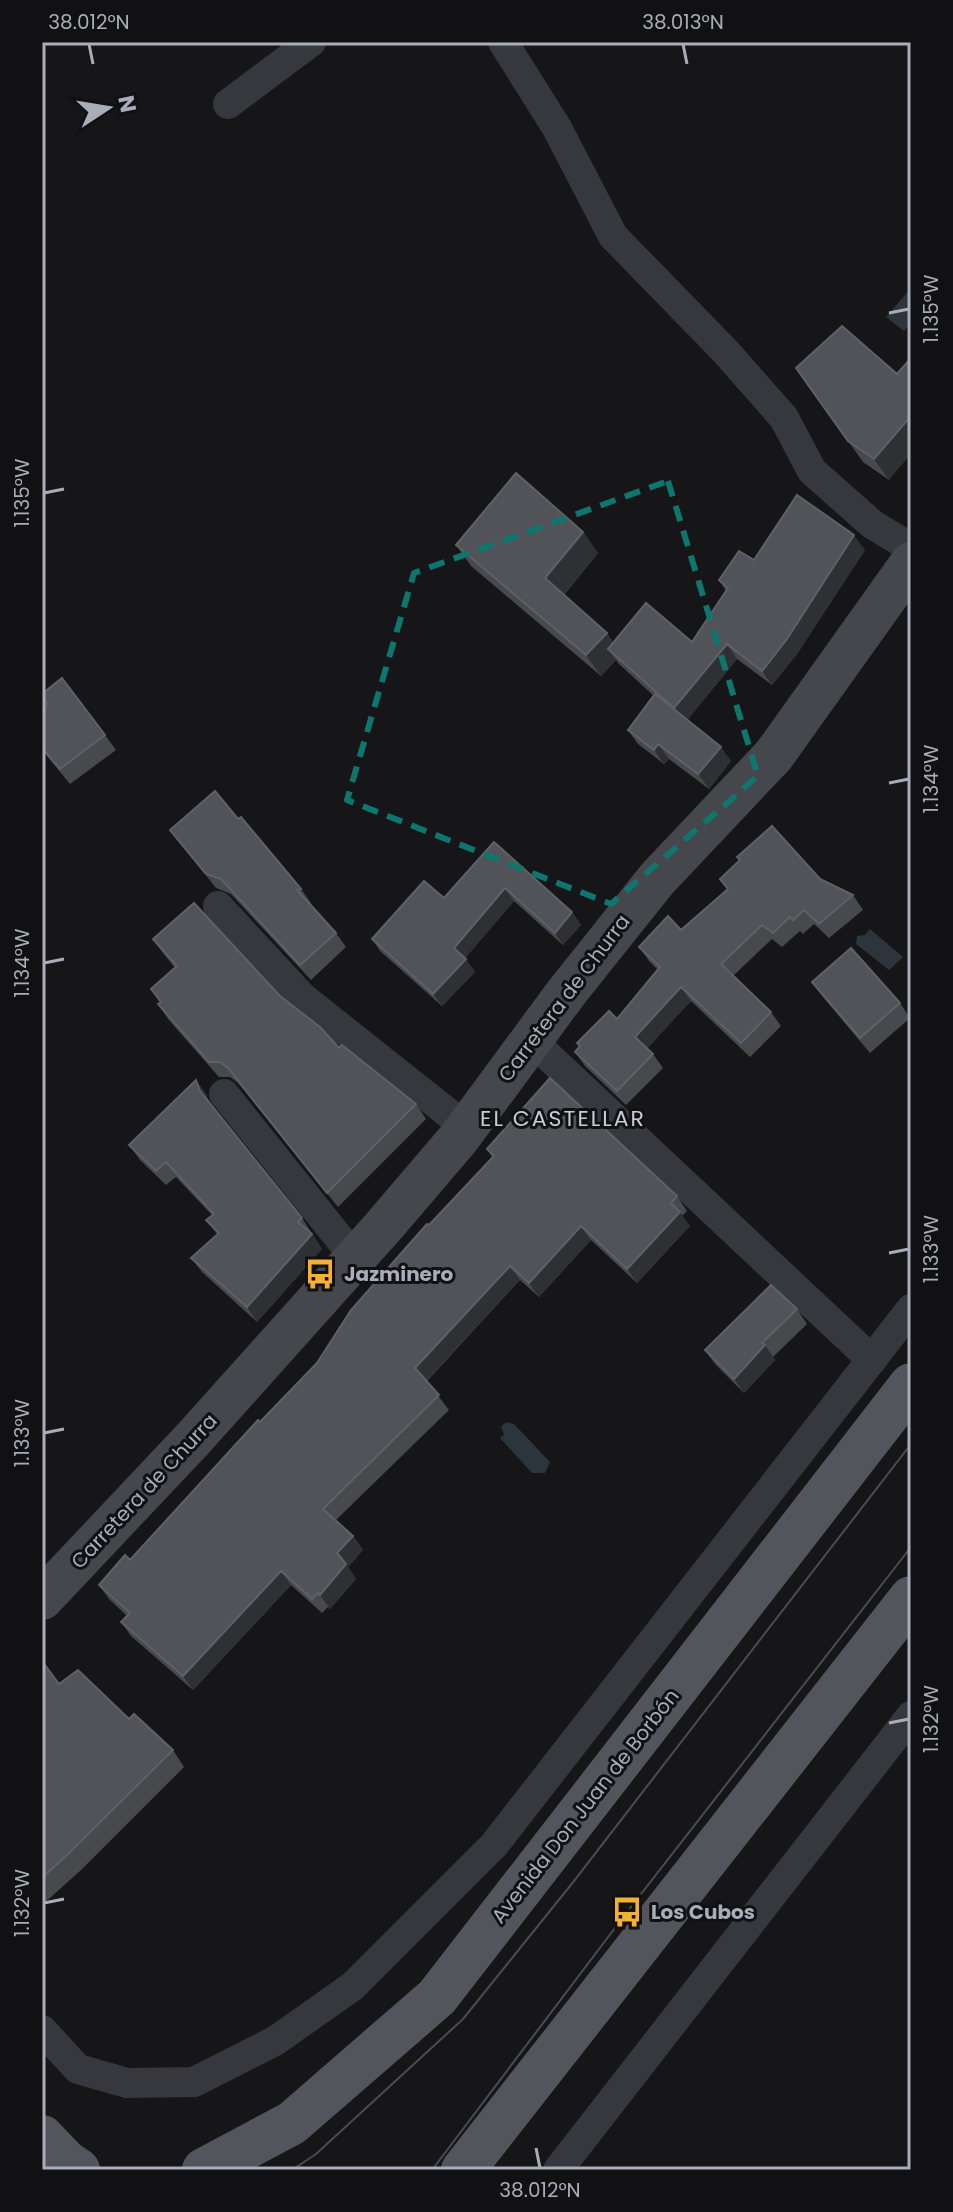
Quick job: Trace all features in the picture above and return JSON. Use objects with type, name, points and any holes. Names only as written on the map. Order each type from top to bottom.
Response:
[{"type":"main road","name":"Avenida Don Juan de Borbón","points":[[204,2170],[292,2123],[437,1997],[911,1385]]},
{"type":"main road","points":[[463,2170],[911,1598]]},
{"type":"main road","points":[[42,2137],[78,2170]]},
{"type":"street","points":[[228,104],[311,42]]},
{"type":"street","points":[[503,42],[557,128],[613,236],[726,352],[784,418],[812,471],[872,524],[911,548]]},
{"type":"street","name":"Carretera de Churra","points":[[42,1599],[193,1439],[467,1128],[531,1040],[657,879],[774,755],[911,563]]},
{"type":"street","points":[[218,906],[302,997],[467,1128]]},
{"type":"street","points":[[531,1040],[872,1360]]},
{"type":"street","points":[[224,1094],[355,1258]]},
{"type":"street","points":[[42,2030],[78,2069],[127,2083],[194,2082],[275,2041],[353,1986],[494,1845],[911,1309]]},
{"type":"street","points":[[558,2170],[911,1716]]},
{"type":"highlighted area","points":[[668,481],[758,776],[611,904],[347,800],[414,573]]},
{"type":"shaded area","points":[[911,288],[911,323],[904,331],[886,317]]},
{"type":"shaded area","points":[[870,929],[903,957],[889,970],[856,944],[857,936],[865,935]]},
{"type":"shaded area","points":[[506,1422],[514,1424],[550,1462],[545,1473],[532,1473],[500,1438],[504,1435],[501,1427]]},
{"type":"building","points":[[842,326],[897,374],[911,358],[911,416],[874,459],[848,441],[796,368]]},
{"type":"building","points":[[516,473],[583,532],[545,578],[607,633],[586,655],[456,545]]},
{"type":"building","points":[[797,495],[854,535],[787,639],[762,671],[727,644],[674,708],[608,649],[646,603],[692,642],[728,588],[719,580],[739,551],[754,560]]},
{"type":"building","points":[[62,678],[105,735],[60,769],[42,748],[42,709],[48,704],[42,694]]},
{"type":"building","points":[[655,694],[721,747],[698,774],[658,744],[654,750],[628,730]]},
{"type":"building","points":[[215,791],[238,819],[241,817],[301,889],[297,890],[336,933],[300,965],[221,879],[206,874],[170,830]]},
{"type":"building","points":[[772,826],[820,879],[853,895],[819,924],[804,910],[793,920],[790,917],[773,933],[762,925],[721,964],[771,1012],[741,1043],[681,987],[635,1037],[653,1054],[617,1091],[575,1052],[580,1046],[577,1043],[609,1011],[617,1019],[660,967],[639,947],[668,916],[681,930],[728,889],[720,879],[740,860],[737,857]]},
{"type":"building","points":[[494,842],[572,912],[555,933],[505,888],[454,948],[466,959],[433,994],[372,939],[424,881],[444,898]]},
{"type":"building","points":[[194,903],[280,996],[320,1027],[339,1048],[342,1045],[416,1104],[327,1193],[228,1068],[220,1062],[209,1062],[158,1004],[161,1002],[151,989],[177,966],[153,939]]},
{"type":"building","points":[[851,948],[900,1003],[860,1038],[812,982]]},
{"type":"building","points":[[550,1078],[677,1196],[671,1203],[680,1212],[627,1269],[581,1226],[529,1283],[510,1266],[415,1368],[439,1395],[323,1509],[353,1536],[337,1553],[346,1564],[320,1595],[318,1593],[312,1599],[281,1571],[183,1676],[121,1622],[130,1613],[99,1585],[125,1555],[130,1560],[258,1420],[260,1422],[317,1363],[351,1310],[427,1224],[494,1156],[487,1149]]},
{"type":"building","points":[[196,1080],[200,1091],[302,1218],[298,1222],[312,1234],[247,1307],[191,1258],[219,1233],[206,1220],[214,1214],[166,1162],[156,1171],[129,1145]]},
{"type":"building","points":[[771,1285],[797,1309],[762,1343],[765,1345],[734,1379],[705,1350]]},
{"type":"building","points":[[42,1661],[59,1684],[78,1670],[129,1719],[134,1714],[173,1750],[42,1878]]},
{"type":"tram line","points":[[292,2170],[316,2154],[463,2019],[574,1881],[911,1444]]},
{"type":"tram line","points":[[432,2170],[627,1912],[911,1547]]},
{"type":"place","name":"Jazminero","points":[[320,1274]]},
{"type":"place","name":"Los Cubos","points":[[627,1912]]},
{"type":"district","name":"EL CASTELLAR","points":[[563,1118]]}]
